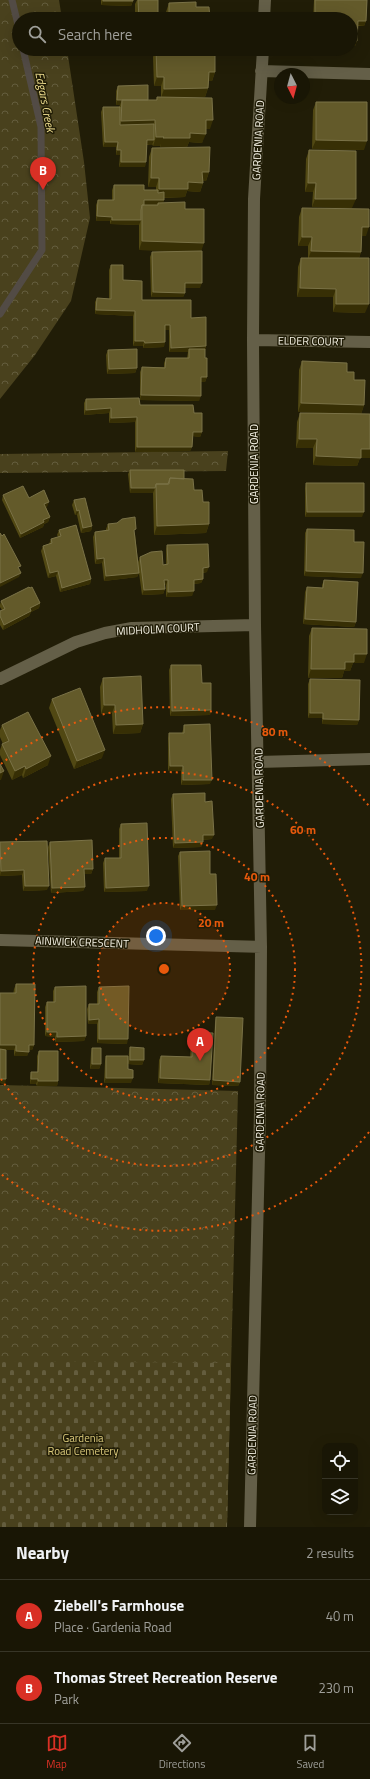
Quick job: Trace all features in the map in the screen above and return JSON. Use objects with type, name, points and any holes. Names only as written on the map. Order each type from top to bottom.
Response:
[{"type":"street","points":[[264,12],[265,0]]},
{"type":"street","name":"GARDENIA ROAD","points":[[250,1527],[260,1112],[261,947],[255,625],[253,340],[254,199],[262,56]]},
{"type":"street","points":[[261,71],[370,74]]},
{"type":"street","name":"ELDER COURT","points":[[253,340],[370,342]]},
{"type":"street","name":"MIDHOLM COURT","points":[[0,679],[76,642],[105,633],[132,628],[255,625]]},
{"type":"street","points":[[258,762],[370,759]]},
{"type":"street","name":"AINWICK CRESCENT","points":[[0,940],[261,947]]},
{"type":"green space","points":[[0,0],[59,0],[61,12],[12,12],[12,56],[68,56],[84,162],[90,218],[71,301],[35,355],[0,399]]},
{"type":"green space","points":[[228,451],[226,471],[0,473],[0,454]]},
{"type":"green space","points":[[0,1085],[238,1091],[227,1527],[0,1527]]},
{"type":"green space","name":"Gardenia Road Cemetery","points":[[0,1361],[231,1363],[227,1527],[0,1527]]},
{"type":"building","points":[[133,0],[133,1],[103,1]]},
{"type":"building","points":[[138,0],[158,0],[158,12],[139,12]]},
{"type":"building","points":[[315,0],[367,0],[366,21],[358,21],[358,12],[315,12]]},
{"type":"building","points":[[196,2],[196,7],[209,7],[209,12],[169,12],[169,3]]},
{"type":"building","points":[[156,56],[215,56],[215,72],[209,72],[208,88],[164,89],[164,77],[157,77]]},
{"type":"building","points":[[148,85],[148,100],[117,100],[118,86]]},
{"type":"building","points":[[157,97],[212,98],[213,120],[206,120],[206,134],[190,133],[190,138],[156,137],[155,120],[121,121],[122,100],[157,100]]},
{"type":"building","points":[[316,102],[367,102],[367,141],[316,140]]},
{"type":"building","points":[[103,107],[120,107],[120,125],[154,124],[154,140],[147,140],[146,162],[121,162],[121,150],[117,150],[118,142],[105,142]]},
{"type":"building","points":[[210,147],[209,172],[202,172],[203,183],[188,182],[188,189],[159,189],[159,178],[151,178],[152,148]]},
{"type":"building","points":[[309,150],[356,151],[356,199],[315,199],[316,183],[308,183]]},
{"type":"building","points":[[114,185],[144,185],[144,190],[158,190],[158,193],[164,192],[164,200],[144,200],[144,205],[142,205],[141,210],[141,220],[112,220],[112,217],[97,216],[98,200],[114,200]]},
{"type":"building","points":[[185,202],[185,209],[204,209],[204,243],[142,241],[142,205]]},
{"type":"building","points":[[302,208],[369,209],[369,227],[362,227],[361,252],[311,251],[312,237],[302,237]]},
{"type":"building","points":[[202,251],[202,283],[185,283],[185,293],[153,292],[152,252]]},
{"type":"building","points":[[301,258],[369,258],[369,304],[336,304],[336,289],[300,288]]},
{"type":"building","points":[[111,265],[123,265],[123,280],[142,281],[142,300],[191,300],[191,318],[206,317],[206,346],[171,348],[170,325],[165,325],[165,342],[145,343],[144,341],[135,341],[135,311],[96,310],[97,298],[111,299]]},
{"type":"building","points":[[137,349],[137,368],[109,369],[108,350]]},
{"type":"building","points":[[189,349],[205,349],[205,358],[207,358],[207,377],[201,377],[201,396],[141,395],[142,367],[165,368],[166,358],[189,358]]},
{"type":"building","points":[[302,361],[347,363],[347,372],[354,372],[354,380],[365,380],[364,405],[301,403]]},
{"type":"building","points":[[139,398],[140,405],[193,405],[194,413],[202,413],[202,432],[193,432],[192,447],[137,447],[137,417],[111,418],[111,408],[86,410],[86,399]]},
{"type":"building","points":[[300,413],[370,414],[370,449],[361,449],[361,458],[316,456],[317,439],[299,439]]},
{"type":"building","points":[[130,470],[184,470],[184,479],[170,478],[168,484],[156,484],[155,488],[131,488]]},
{"type":"building","points":[[170,478],[193,479],[194,490],[202,490],[203,502],[209,502],[209,524],[157,526],[156,484],[169,484]]},
{"type":"building","points":[[306,483],[364,483],[364,512],[307,512]]},
{"type":"building","points":[[23,486],[29,498],[44,490],[49,502],[44,504],[50,517],[43,520],[44,522],[21,534],[3,495]]},
{"type":"building","points":[[85,498],[92,526],[83,528],[79,510],[77,511],[74,500]]},
{"type":"building","points":[[135,517],[136,529],[134,530],[139,573],[106,576],[104,558],[97,559],[95,532],[109,530],[108,524],[117,523],[122,519]]},
{"type":"building","points":[[76,525],[91,579],[62,588],[58,571],[50,573],[43,546],[52,543],[51,539],[61,536],[59,530]]},
{"type":"building","points":[[307,529],[354,530],[354,542],[364,542],[363,573],[306,571]]},
{"type":"building","points":[[0,533],[2,536],[4,534],[21,566],[18,567],[21,573],[0,583]]},
{"type":"building","points":[[208,544],[209,567],[203,568],[203,579],[194,580],[194,591],[168,592],[168,580],[164,580],[165,589],[144,590],[140,557],[151,552],[162,551],[163,565],[168,564],[167,545]]},
{"type":"building","points":[[324,580],[358,582],[356,622],[305,619],[307,587],[323,588]]},
{"type":"building","points":[[29,587],[32,587],[40,603],[30,608],[31,611],[4,625],[0,616],[0,611],[5,609],[1,601]]},
{"type":"building","points":[[312,628],[367,629],[367,654],[354,654],[354,662],[345,662],[345,669],[311,669]]},
{"type":"building","points":[[171,665],[201,665],[202,683],[211,683],[211,710],[172,711]]},
{"type":"building","points":[[141,676],[143,724],[116,725],[115,705],[104,705],[103,678]]},
{"type":"building","points":[[310,679],[360,680],[359,720],[323,719],[323,713],[310,713]]},
{"type":"building","points":[[80,688],[105,750],[77,761],[52,699]]},
{"type":"building","points":[[28,712],[51,756],[26,769],[25,766],[15,771],[2,744],[9,741],[2,725]]},
{"type":"building","points":[[210,724],[212,780],[183,780],[183,766],[170,766],[169,733],[184,733],[184,725]]},
{"type":"building","points":[[0,764],[4,771],[0,773]]},
{"type":"building","points":[[205,793],[205,802],[212,801],[214,835],[203,835],[203,842],[175,843],[173,794]]},
{"type":"building","points":[[147,823],[149,886],[106,888],[105,858],[121,858],[121,824]]},
{"type":"building","points":[[92,840],[93,869],[84,869],[85,887],[52,888],[50,842]]},
{"type":"building","points":[[47,841],[49,886],[25,886],[24,870],[1,871],[0,842]]},
{"type":"building","points":[[210,851],[210,874],[216,874],[217,905],[182,906],[180,852]]},
{"type":"building","points":[[16,984],[35,984],[34,1045],[29,1045],[29,1052],[16,1051],[16,1045],[0,1045],[0,993],[16,993]]},
{"type":"building","points":[[86,986],[86,1036],[57,1037],[57,1032],[47,1032],[47,1002],[55,1002],[55,987]]},
{"type":"building","points":[[129,986],[128,1039],[99,1039],[99,1019],[89,1020],[89,1004],[99,1004],[99,987]]},
{"type":"building","points":[[216,1017],[243,1018],[240,1082],[213,1080]]},
{"type":"building","points":[[193,1032],[213,1033],[210,1080],[160,1078],[161,1056],[192,1057]]},
{"type":"building","points":[[130,1047],[144,1048],[144,1060],[130,1060]]},
{"type":"building","points":[[92,1048],[101,1048],[101,1064],[92,1064]]},
{"type":"building","points":[[0,1049],[6,1050],[6,1079],[0,1079]]},
{"type":"building","points":[[39,1051],[58,1051],[58,1081],[38,1081],[38,1079],[31,1079],[31,1072],[38,1072]]},
{"type":"building","points":[[106,1056],[128,1056],[128,1069],[133,1070],[133,1078],[106,1078]]},
{"type":"waterway","name":"Edgars Creek","points":[[12,0],[15,12]]},
{"type":"waterway","name":"Edgars Creek","points":[[0,314],[42,250],[41,127],[25,56]]},
{"type":"place","name":"Thomas Street Recreation Reserve","points":[[43,190]]},
{"type":"place","name":"Ziebell's Farmhouse","points":[[200,1061]]}]
